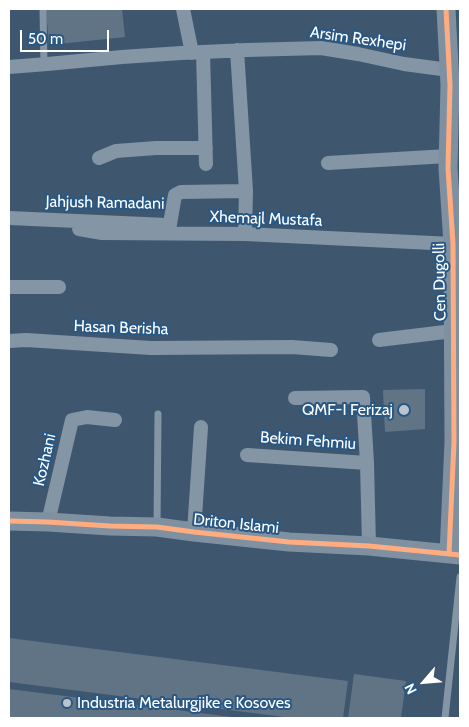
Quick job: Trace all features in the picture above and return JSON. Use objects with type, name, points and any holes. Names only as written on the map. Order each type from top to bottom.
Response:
[{"type":"street","points":[[183,9],[197,52],[206,164]]},
{"type":"street","name":"Cen Dugolli","points":[[446,9],[452,119],[448,156],[453,244],[455,555]]},
{"type":"street","name":"Arsim Rexhepi","points":[[9,66],[197,52],[322,48],[404,64],[449,70]]},
{"type":"street","points":[[236,50],[246,191],[245,234]]},
{"type":"street","points":[[99,158],[116,151],[156,148],[206,148]]},
{"type":"street","points":[[328,163],[448,156]]},
{"type":"street","name":"Jahjush Ramadani","points":[[9,218],[167,225],[170,224],[174,196],[181,192],[246,191]]},
{"type":"street","name":"Xhemajl Mustafa","points":[[79,229],[110,233],[245,234],[453,244]]},
{"type":"street","points":[[9,287],[59,287]]},
{"type":"street","name":"Cen Dugolli","points":[[379,340],[453,332]]},
{"type":"street","name":"Hasan Berisha","points":[[9,341],[26,340],[151,348],[292,347],[330,350]]},
{"type":"street","name":"Bekim Fehmiu","points":[[295,398],[363,397],[368,546]]},
{"type":"street","name":"Kozhani","points":[[48,522],[72,420],[87,417],[115,420]]},
{"type":"street","points":[[194,532],[201,427]]},
{"type":"street","name":"Bekim Fehmiu","points":[[247,455],[366,462]]},
{"type":"street","name":"Driton Islami","points":[[9,521],[158,527],[289,542],[368,546],[455,555]]},
{"type":"lane","points":[[43,9],[44,64]]},
{"type":"lane","points":[[158,414],[158,527]]},
{"type":"lane","points":[[445,718],[460,577]]},
{"type":"building","points":[[46,9],[122,9],[125,37],[49,45]]},
{"type":"building","name":"QMF-I Ferizaj","points":[[425,389],[425,429],[385,432],[383,390]]},
{"type":"building","points":[[9,638],[348,681],[343,718],[292,718],[9,682]]},
{"type":"building","points":[[354,674],[406,681],[401,718],[348,718]]},
{"type":"building","name":"Industria Metalurgjike e Kosoves","points":[[9,689],[232,717],[232,718],[9,718]]},
{"type":"cycle path","points":[[446,9],[450,85],[448,168],[453,244],[454,442],[449,554]]},
{"type":"cycle path","points":[[9,521],[157,527],[289,542],[369,546],[460,555]]},
{"type":"place","name":"QMF-I Ferizaj","points":[[404,410]]},
{"type":"place","name":"Industria Metalurgjike e Kosoves","points":[[67,703]]}]
